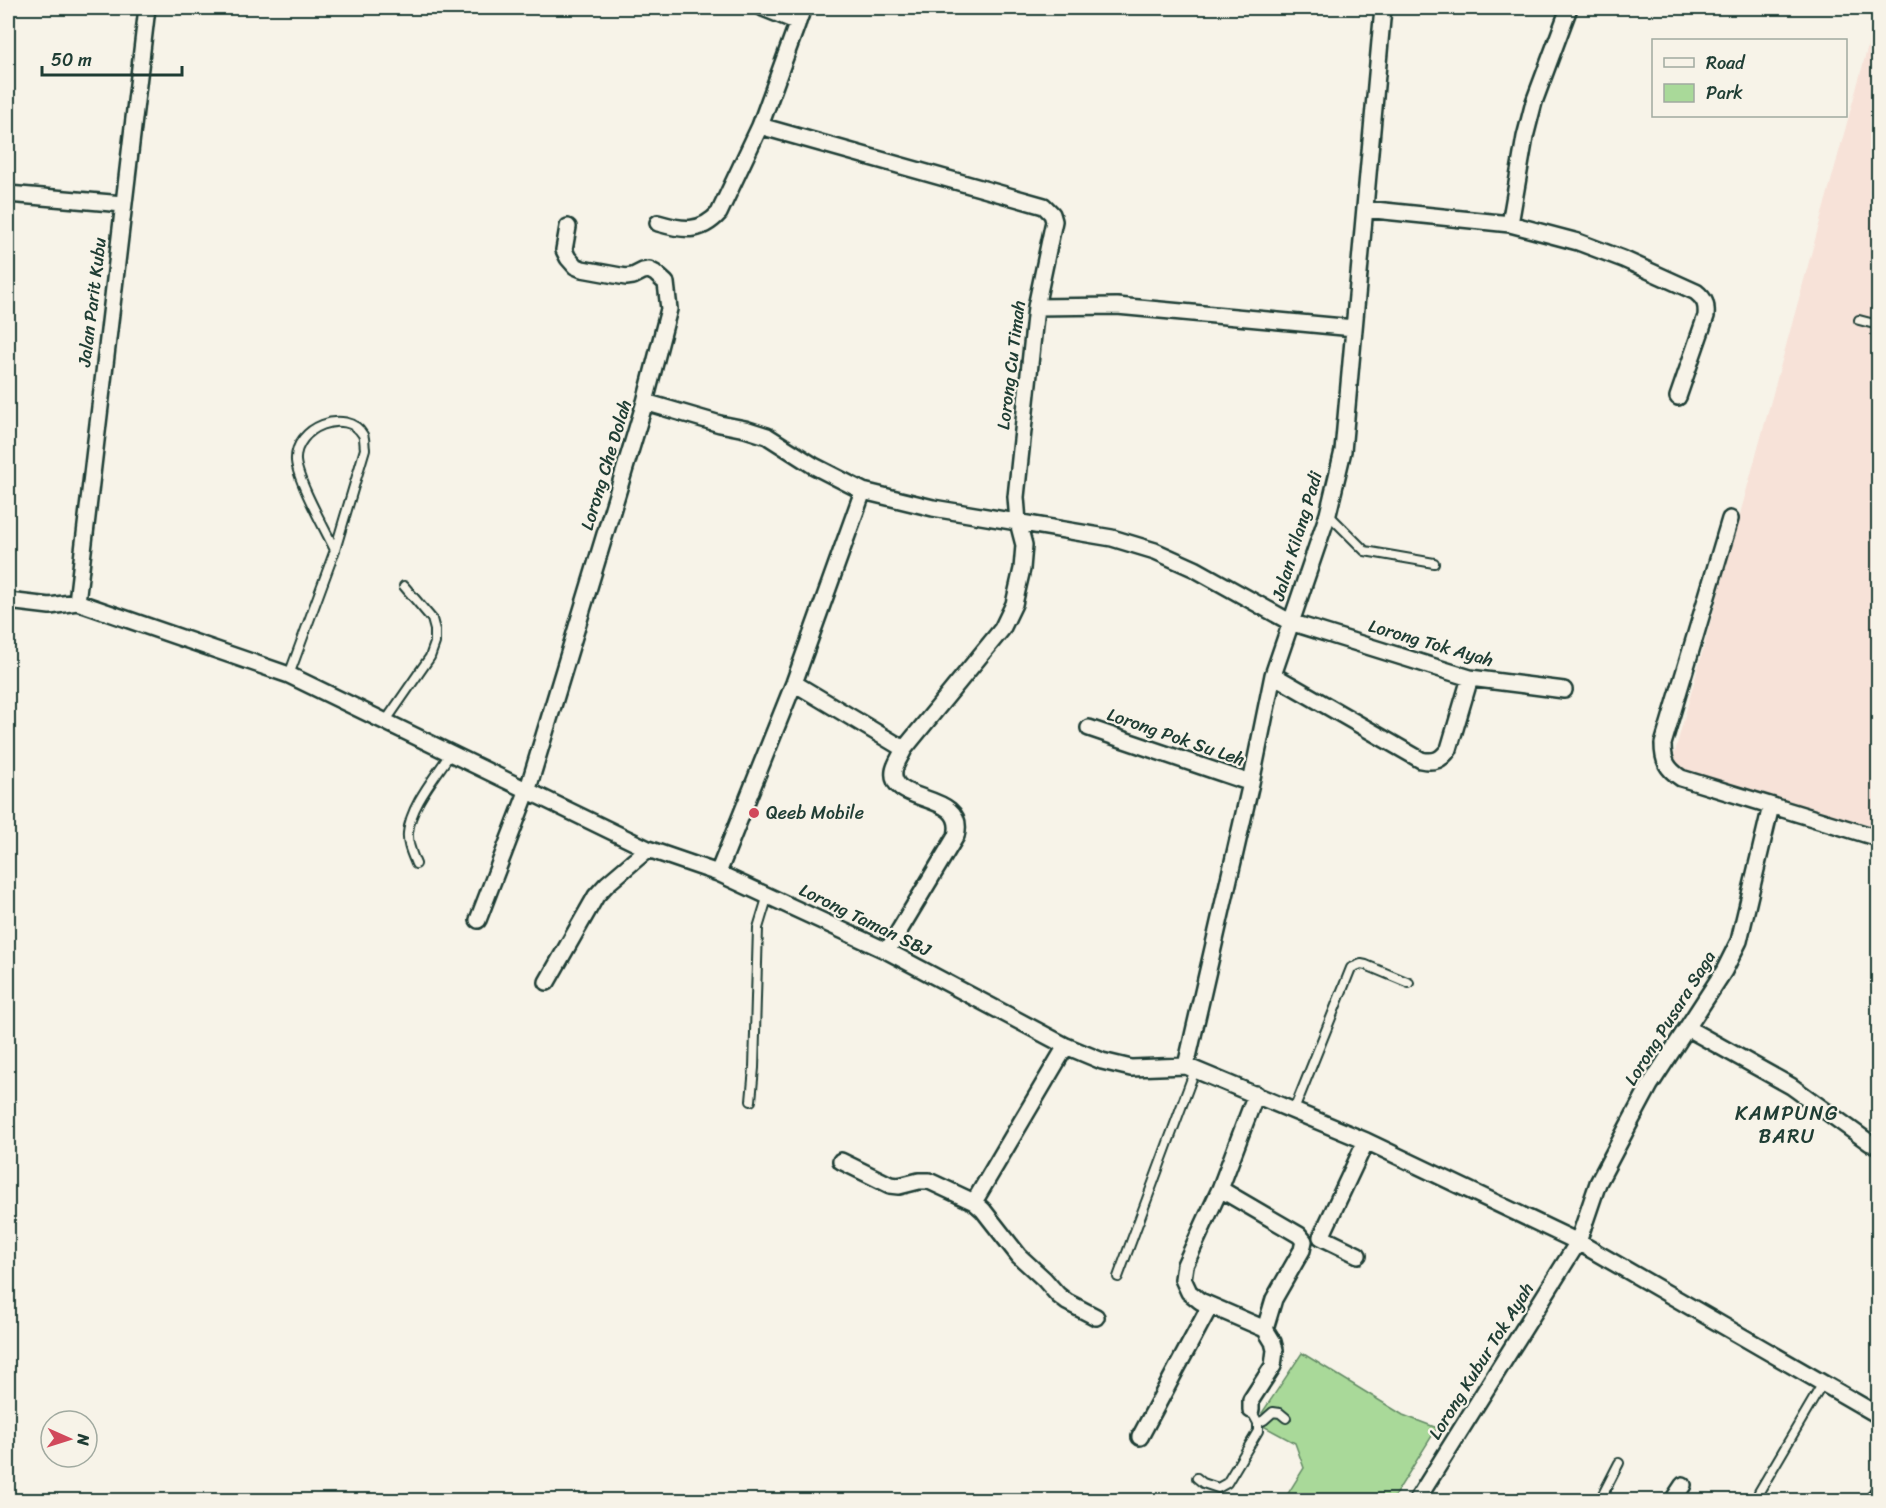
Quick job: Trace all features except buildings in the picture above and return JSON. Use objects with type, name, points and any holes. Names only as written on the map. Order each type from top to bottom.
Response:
[{"type":"street","name":"Jalan Parit Kubu","points":[[77,602],[147,8]]},
{"type":"street","points":[[658,223],[679,229],[697,228],[713,220],[723,206],[760,126],[800,15],[763,8]]},
{"type":"street","name":"Jalan Kilang Padi","points":[[1190,1068],[1273,675],[1328,514],[1343,451],[1383,8]]},
{"type":"street","points":[[1510,224],[1525,137],[1534,102],[1569,8]]},
{"type":"street","name":"Lorong Cu Timah","points":[[760,126],[1044,206],[1052,214],[1054,221],[1036,308],[1016,497],[1018,522],[1024,545],[1022,569],[1014,604],[1002,629],[904,749]]},
{"type":"street","points":[[8,194],[123,204]]},
{"type":"street","points":[[1365,209],[1510,224],[1578,242],[1623,259],[1696,292],[1703,298],[1707,307],[1706,316],[1678,397]]},
{"type":"street","name":"Lorong Che Dolah","points":[[478,920],[527,792],[645,402],[669,309],[666,283],[649,270],[630,277],[578,268],[564,250],[568,227]]},
{"type":"street","points":[[1036,308],[1117,306],[1354,328]]},
{"type":"street","points":[[645,402],[767,436],[814,466],[863,491],[933,508],[1113,538],[1155,551],[1195,569],[1290,622]]},
{"type":"street","points":[[718,873],[794,684],[863,491]]},
{"type":"street","points":[[1730,519],[1663,744],[1663,758],[1670,770],[1681,778],[1878,838]]},
{"type":"street","points":[[8,601],[50,606],[77,602]]},
{"type":"street","name":"Lorong Taman SBJ","points":[[77,602],[289,675],[648,849],[718,873],[887,951],[1066,1046],[1102,1061],[1131,1068],[1190,1068]]},
{"type":"street","name":"Lorong Tok Ayah","points":[[1290,622],[1470,678],[1564,690]]},
{"type":"street","points":[[1273,675],[1421,760],[1432,762],[1442,758],[1449,749],[1470,678]]},
{"type":"street","points":[[794,684],[904,749],[894,771],[896,783],[903,790],[949,809],[956,816],[958,826],[956,836],[887,951]]},
{"type":"street","name":"Lorong Pok Su Leh","points":[[1089,728],[1251,783]]},
{"type":"street","name":"Lorong Pusara Saga","points":[[1578,1242],[1603,1174],[1650,1085],[1724,971],[1739,941],[1772,806]]},
{"type":"street","points":[[547,982],[596,896],[648,849]]},
{"type":"street","points":[[1687,1028],[1791,1086],[1870,1143],[1878,1145]]},
{"type":"street","points":[[974,1202],[1066,1046]]},
{"type":"street","points":[[1190,1068],[1366,1141],[1578,1242],[1878,1414]]},
{"type":"street","points":[[1254,1416],[1251,1400],[1273,1366],[1275,1360],[1273,1342],[1265,1329],[1200,1301],[1189,1292],[1184,1279],[1185,1265],[1220,1189],[1256,1094]]},
{"type":"street","points":[[1358,1255],[1321,1237],[1366,1141]]},
{"type":"street","points":[[841,1161],[890,1185],[899,1186],[929,1181],[974,1202],[1019,1256],[1058,1295],[1096,1317]]},
{"type":"street","points":[[1220,1189],[1299,1235],[1304,1241],[1302,1250],[1274,1299],[1265,1329]]},
{"type":"street","name":"Lorong Kubur Tok Ayah","points":[[1417,1500],[1578,1242]]},
{"type":"street","points":[[1140,1437],[1210,1306]]},
{"type":"street","points":[[1673,1500],[1683,1485]]},
{"type":"street","points":[[1874,1500],[1878,1493]]},
{"type":"lane","points":[[1859,320],[1878,325]]},
{"type":"lane","points":[[289,675],[336,550],[365,449],[364,437],[357,429],[347,424],[334,422],[321,424],[307,432],[299,444],[296,459],[299,474],[336,550]]},
{"type":"lane","points":[[1328,514],[1365,551],[1434,563]]},
{"type":"lane","points":[[385,722],[430,657],[435,643],[432,619],[404,586]]},
{"type":"lane","points":[[416,864],[409,847],[408,834],[411,817],[450,754]]},
{"type":"lane","points":[[751,1101],[758,928],[768,895]]},
{"type":"lane","points":[[1294,1110],[1351,968],[1361,964],[1366,965],[1409,983]]},
{"type":"lane","points":[[1118,1276],[1190,1068]]},
{"type":"lane","points":[[1759,1492],[1824,1382]]},
{"type":"lane","points":[[1254,1416],[1264,1420],[1273,1412],[1280,1413],[1286,1418]]},
{"type":"lane","points":[[1197,1478],[1203,1483],[1218,1488],[1227,1483],[1257,1437],[1258,1431],[1254,1416]]},
{"type":"lane","points":[[1600,1500],[1619,1463]]},
{"type":"shaded area","points":[[1871,35],[1878,37],[1878,827],[1670,770]]},
{"type":"green space","points":[[1302,1353],[1403,1415],[1437,1428],[1392,1500],[1284,1500],[1304,1468],[1295,1443],[1265,1427],[1262,1413]]},
{"type":"place","name":"Qeeb Mobile","points":[[754,813]]},
{"type":"district","name":"KAMPUNG BARU","points":[[1787,1124]]}]
